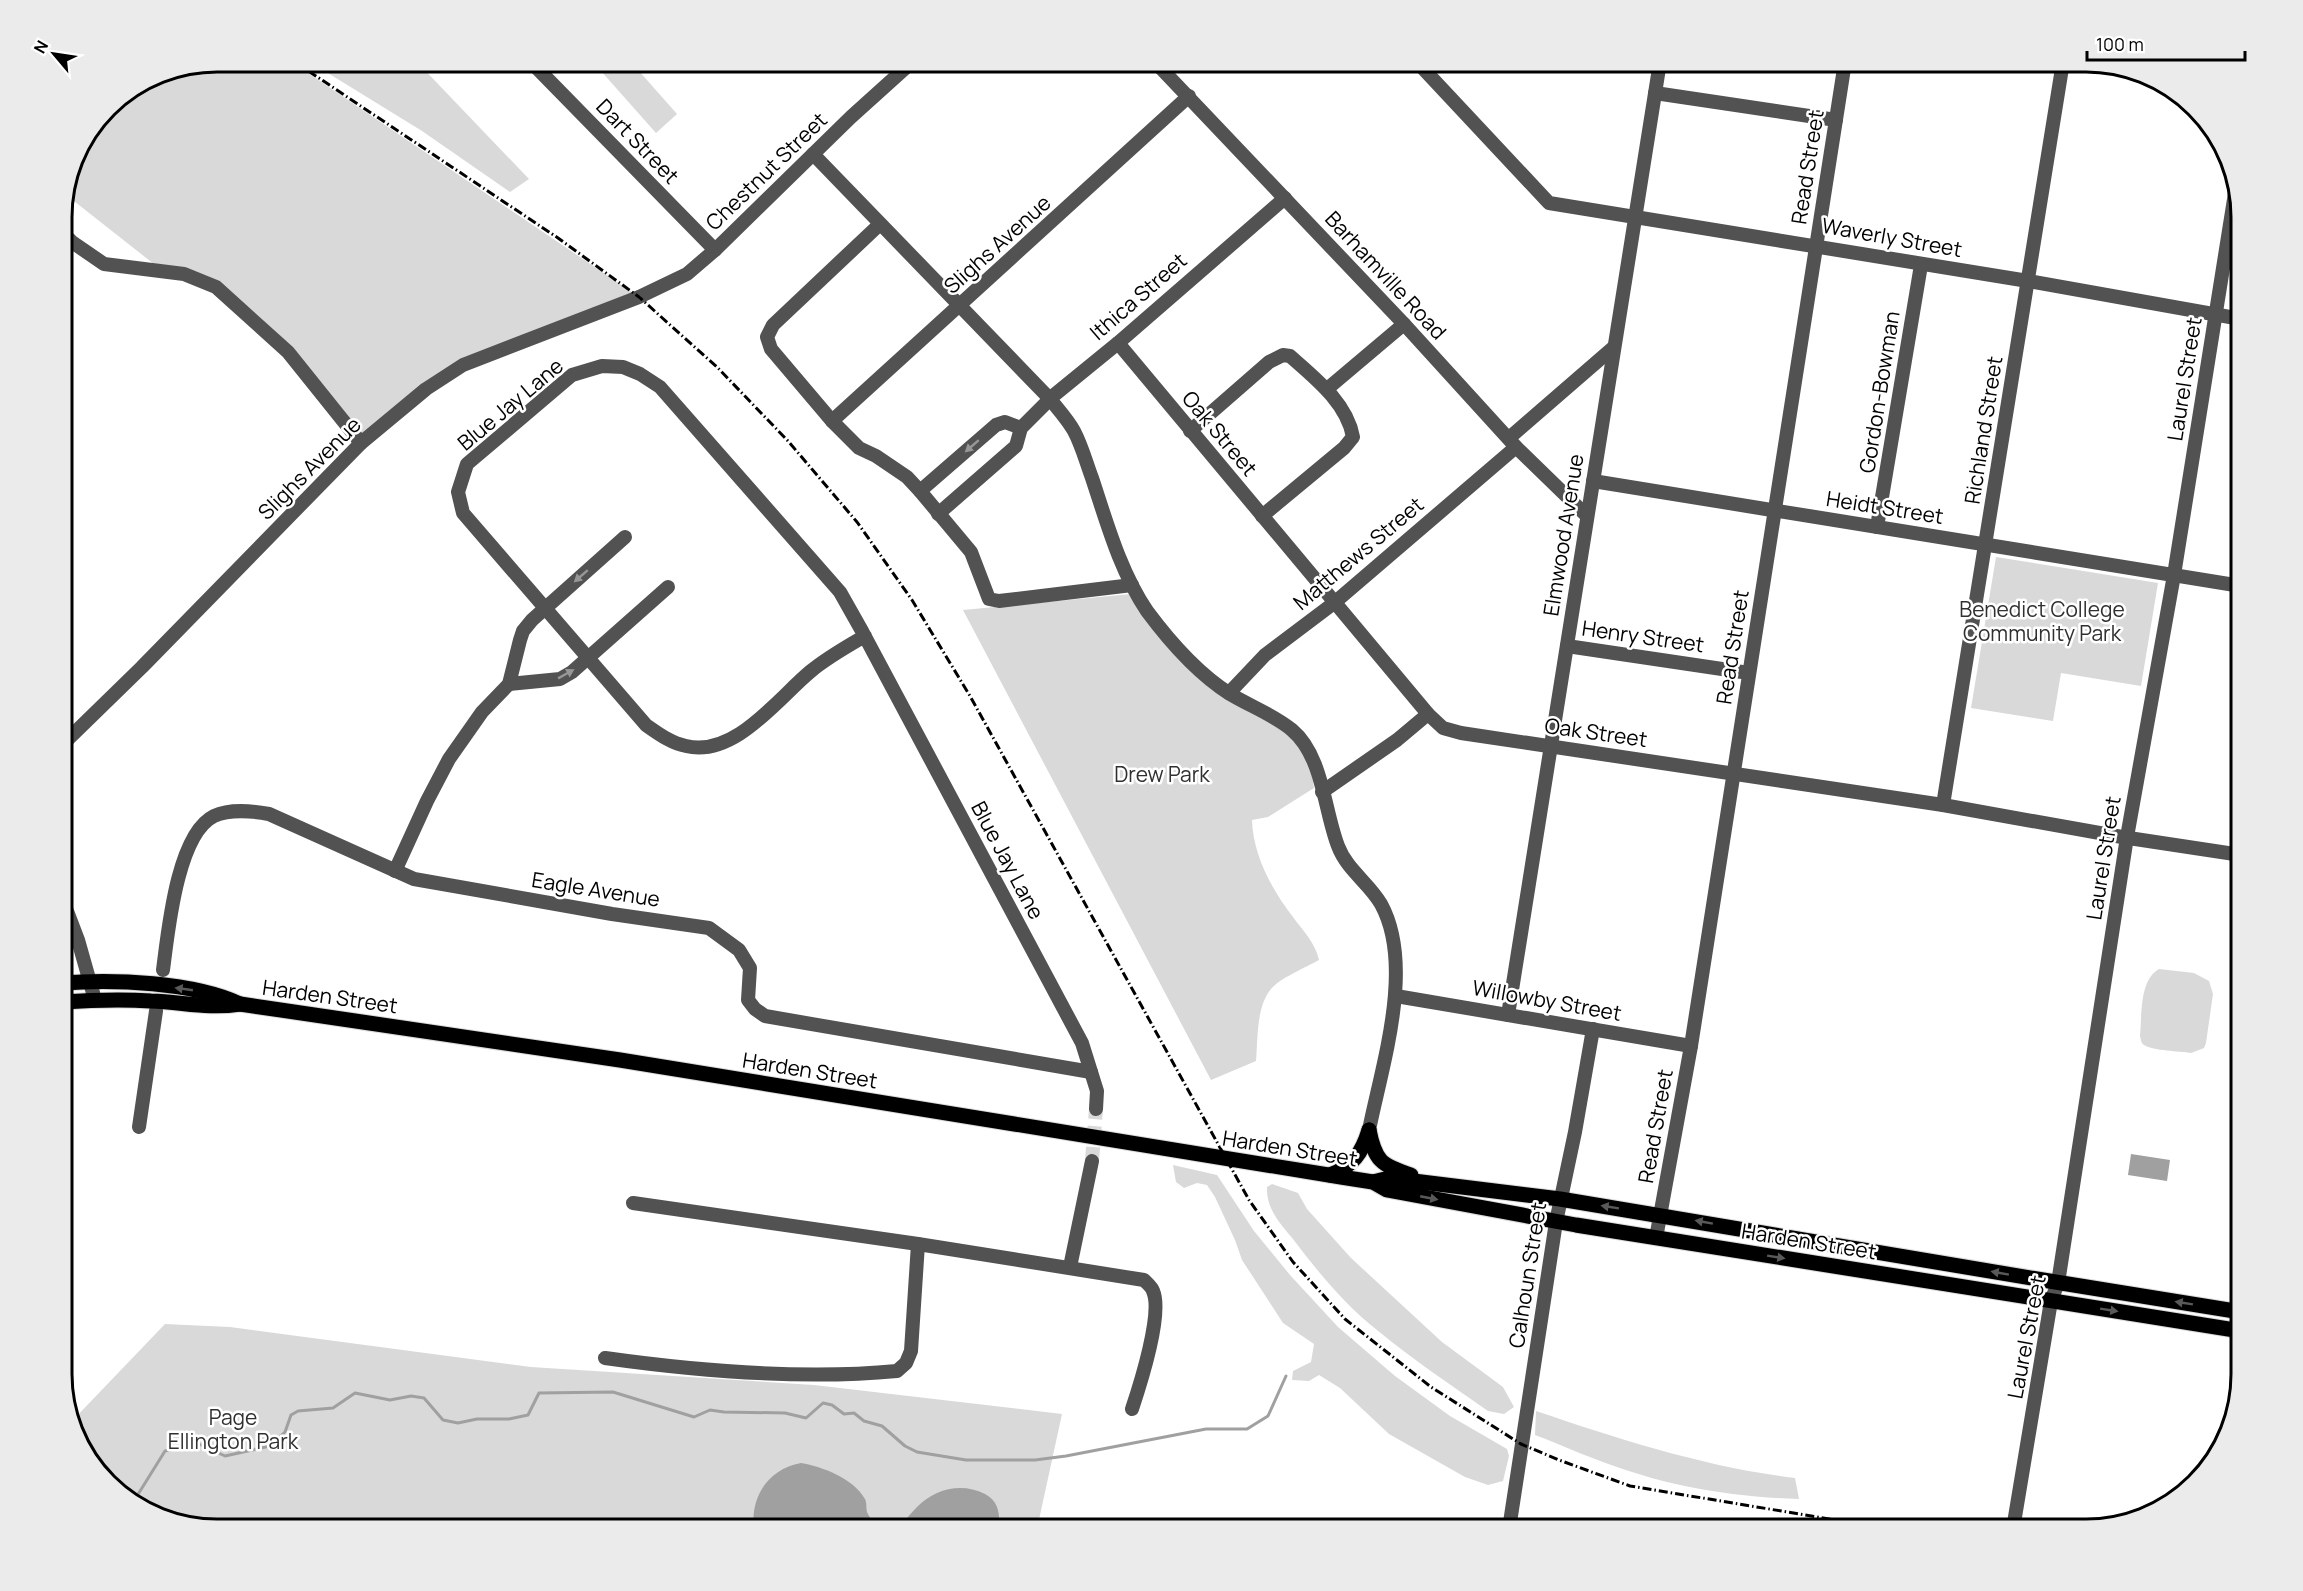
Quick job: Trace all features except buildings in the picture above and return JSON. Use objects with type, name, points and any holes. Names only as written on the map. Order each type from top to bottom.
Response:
[{"type":"main road","name":"Harden Street","points":[[72,982],[146,984],[186,989],[221,995],[240,1004]]},
{"type":"main road","name":"Harden Street","points":[[72,1001],[152,1000],[218,1007],[240,1004],[620,1060],[1373,1182],[1387,1190],[1556,1222],[2231,1329]]},
{"type":"main road","points":[[1329,1175],[1354,1162],[1361,1153],[1369,1130]]},
{"type":"main road","points":[[1369,1130],[1374,1153],[1383,1164],[1440,1184]]},
{"type":"main road","name":"Harden Street","points":[[1373,1182],[1389,1178],[1560,1199],[2231,1310]]},
{"type":"street","name":"Dart Street","points":[[541,72],[715,250]]},
{"type":"street","name":"Chestnut Street","points":[[639,297],[687,274],[715,250],[901,72]]},
{"type":"street","name":"Barhamville Road","points":[[1165,72],[1404,324],[1512,442],[1587,516]]},
{"type":"street","name":"Waverly Street","points":[[1425,72],[1549,203],[2028,281],[2231,317]]},
{"type":"street","name":"Elmwood Avenue","points":[[1508,1015],[1658,72]]},
{"type":"street","name":"Read Street","points":[[1656,1238],[1691,1046],[1843,72]]},
{"type":"street","name":"Richland Street","points":[[1943,805],[2061,72]]},
{"type":"street","points":[[1654,93],[1836,120]]},
{"type":"street","name":"Slighs Avenue","points":[[832,421],[1189,96]]},
{"type":"street","points":[[813,154],[1050,399],[1074,430],[1125,572],[1146,608],[1171,642],[1201,672],[1229,693],[1293,731],[1308,751],[1317,768],[1339,848],[1353,872],[1380,903],[1390,927],[1395,957],[1396,996],[1369,1130]]},
{"type":"street","name":"Ithica Street","points":[[938,514],[1016,446],[1021,428],[1050,399],[1285,198]]},
{"type":"street","name":"Laurel Street","points":[[2015,1519],[2051,1301],[2058,1283],[2127,837],[2174,576],[2231,217]]},
{"type":"street","points":[[880,224],[772,325],[767,338],[771,349],[832,421],[859,448],[876,456],[907,477],[920,491],[970,552],[989,599],[999,601],[1132,585]]},
{"type":"street","points":[[72,242],[104,264],[184,274],[216,288],[288,352],[361,443]]},
{"type":"street","name":"Gordon-Bowman","points":[[1877,527],[1921,265]]},
{"type":"street","name":"Slighs Avenue","points":[[72,735],[148,661],[361,443],[426,389],[464,365],[639,297]]},
{"type":"street","points":[[1327,389],[1404,324]]},
{"type":"street","name":"Oak Street","points":[[1118,343],[1334,603],[1428,714],[1443,728],[1461,733],[1943,805],[2231,853]]},
{"type":"street","name":"Matthews Street","points":[[1229,693],[1265,655],[1334,603],[1614,347]]},
{"type":"street","points":[[1190,431],[1269,362],[1283,355],[1290,356],[1327,389],[1351,424],[1353,437],[1344,448],[1262,516]]},
{"type":"street","name":"Blue Jay Lane","points":[[865,636],[833,654],[810,671],[761,719],[728,740],[711,746],[688,747],[666,740],[646,725],[462,513],[458,492],[467,464],[572,375],[602,366],[623,367],[640,374],[660,387],[840,592],[865,636],[1082,1043],[1097,1091],[1096,1109]]},
{"type":"street","points":[[920,491],[996,425],[1005,422],[1021,428]]},
{"type":"street","name":"Heidt Street","points":[[1593,481],[2231,585]]},
{"type":"street","points":[[395,871],[449,759],[482,712],[509,684],[523,631],[545,608],[625,537]]},
{"type":"street","points":[[509,684],[560,679],[668,587]]},
{"type":"street","name":"Henry Street","points":[[1567,646],[1749,673]]},
{"type":"street","points":[[1322,792],[1397,740],[1428,714]]},
{"type":"street","name":"Eagle Avenue","points":[[163,970],[183,859],[196,832],[214,816],[248,810],[269,814],[414,879],[612,914],[709,928],[739,950],[750,968],[748,1000],[754,1009],[765,1016],[1090,1072]]},
{"type":"street","points":[[72,924],[95,1000]]},
{"type":"street","name":"Willowby Street","points":[[1396,996],[1691,1046]]},
{"type":"street","points":[[139,1126],[156,1014]]},
{"type":"street","name":"Calhoun Street","points":[[1511,1519],[1556,1222],[1593,1029]]},
{"type":"street","points":[[1070,1268],[1092,1161]]},
{"type":"street","points":[[633,1203],[918,1244],[1144,1280],[1153,1290],[1156,1313],[1140,1386],[1132,1409]]},
{"type":"street","points":[[605,1358],[663,1366],[767,1372],[815,1374],[897,1371],[906,1362],[911,1351],[918,1244]]},
{"type":"green space","points":[[207,72],[307,72],[639,297],[460,368],[361,443],[288,352],[216,287],[164,272],[73,200],[83,161],[96,136],[114,114],[136,96],[170,80]]},
{"type":"green space","points":[[326,72],[427,72],[529,179],[510,192],[422,131]]},
{"type":"green space","points":[[602,72],[640,72],[677,114],[656,133]]},
{"type":"green space","name":"Benedict College Community Park","points":[[1996,557],[2158,583],[2141,686],[2061,673],[2053,721],[1971,708]]},
{"type":"green space","name":"Drew Park","points":[[1131,594],[1160,636],[1294,740],[1307,763],[1313,781],[1314,788],[1268,817],[1252,820],[1256,846],[1265,872],[1285,907],[1312,942],[1319,960],[1281,981],[1266,996],[1260,1014],[1256,1061],[1211,1080],[963,610]]},
{"type":"green space","points":[[2159,969],[2194,973],[2209,981],[2213,994],[2204,1048],[2191,1053],[2154,1048],[2142,1042],[2140,1036],[2145,990],[2148,981]]},
{"type":"green space","points":[[1173,1165],[1217,1175],[1254,1231],[1290,1275],[1338,1327],[1395,1376],[1450,1416],[1507,1449],[1509,1456],[1503,1481],[1488,1485],[1465,1477],[1389,1434],[1340,1388],[1319,1375],[1309,1381],[1292,1380],[1293,1371],[1311,1362],[1314,1344],[1283,1323],[1242,1260],[1215,1197],[1207,1185],[1197,1183],[1184,1188],[1176,1182]]},
{"type":"green space","points":[[1272,1184],[1298,1193],[1307,1209],[1351,1258],[1442,1342],[1503,1387],[1514,1407],[1504,1414],[1488,1411],[1404,1351],[1353,1309],[1322,1275],[1271,1209],[1267,1187]]},
{"type":"green space","name":"Page Ellington Park","points":[[165,1324],[230,1327],[531,1367],[814,1385],[1062,1414],[1039,1519],[198,1518],[161,1508],[136,1495],[121,1483],[96,1455],[78,1415]]},
{"type":"green space","points":[[1536,1411],[1696,1460],[1795,1478],[1799,1499],[1746,1496],[1695,1488],[1620,1468],[1535,1435]]},
{"type":"shaded area","points":[[2131,1154],[2170,1160],[2167,1181],[2128,1175]]},
{"type":"shaded area","points":[[801,1463],[819,1467],[845,1479],[865,1499],[867,1512],[872,1519],[754,1519],[758,1496],[764,1486],[779,1471]]},
{"type":"shaded area","points":[[958,1488],[976,1490],[990,1497],[996,1504],[999,1519],[906,1519],[932,1496]]},
{"type":"waterway","points":[[137,1496],[165,1451],[199,1444],[225,1456],[270,1446],[285,1432],[291,1415],[298,1411],[333,1408],[355,1393],[390,1400],[411,1396],[424,1398],[443,1420],[458,1423],[477,1419],[509,1419],[528,1415],[539,1393],[613,1392],[694,1417],[710,1410],[785,1413],[806,1418],[823,1403],[832,1405],[844,1414],[854,1413],[864,1421],[882,1426],[905,1446],[917,1452],[966,1460],[1035,1460],[1206,1429],[1247,1429],[1268,1416],[1286,1376]]},
{"type":"tunnel","points":[[1092,1161],[1096,1109]]},
{"type":"railway","points":[[310,72],[558,238],[639,297],[717,367],[788,441],[857,522],[912,600],[970,696],[1249,1200],[1293,1262],[1345,1319],[1431,1387],[1521,1444],[1559,1460],[1630,1486],[1830,1519]]}]
